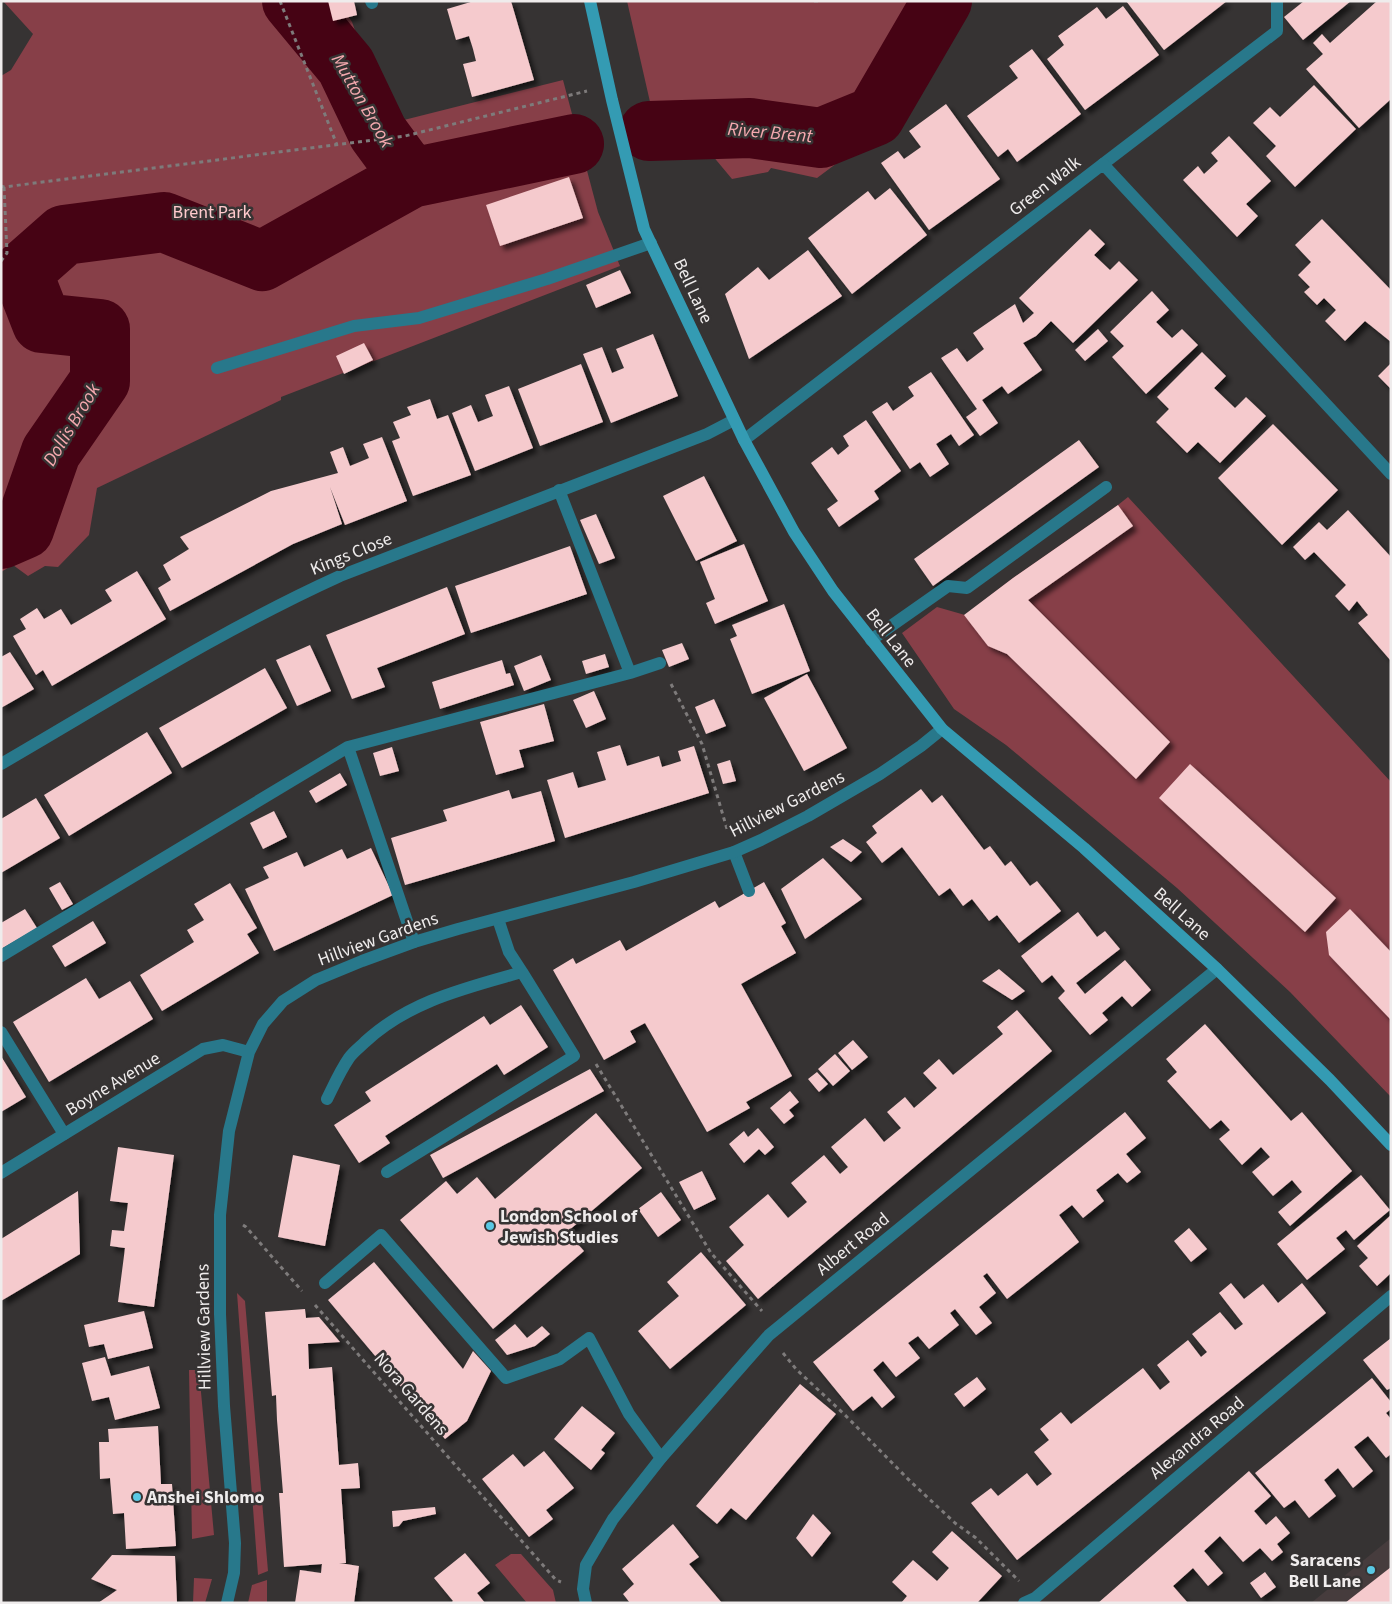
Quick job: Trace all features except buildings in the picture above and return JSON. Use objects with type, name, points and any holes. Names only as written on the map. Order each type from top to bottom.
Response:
[{"type":"street","name":"Bell Lane","points":[[590,1],[616,118],[644,229],[744,440],[794,532],[833,591],[942,729],[1084,848],[1217,969],[1330,1080],[1391,1145]]},
{"type":"street","points":[[1103,164],[1277,31],[1277,1]]},
{"type":"street","name":"Green Walk","points":[[744,440],[1103,164],[1391,474]]},
{"type":"street","points":[[216,368],[354,326],[419,318],[547,279],[651,242]]},
{"type":"street","name":"Kings Close","points":[[1,764],[254,617],[302,593],[340,576],[559,490],[707,434],[734,420]]},
{"type":"street","points":[[871,640],[948,586],[967,588],[1106,487]]},
{"type":"street","points":[[559,490],[630,673]]},
{"type":"street","points":[[1,956],[348,747],[660,664]]},
{"type":"street","name":"Hillview Gardens","points":[[227,1603],[234,1573],[234,1543],[221,1341],[220,1215],[229,1131],[249,1052],[263,1024],[283,1001],[316,980],[362,960],[414,942],[634,882],[734,852],[800,820],[880,774],[942,729]]},
{"type":"street","points":[[348,747],[414,942]]},
{"type":"street","points":[[734,852],[748,891]]},
{"type":"street","points":[[387,1172],[574,1056],[509,952],[498,919]]},
{"type":"street","name":"Albert Road","points":[[586,1603],[583,1589],[586,1565],[597,1544],[614,1519],[661,1458],[773,1332],[1217,969]]},
{"type":"street","points":[[327,1099],[336,1079],[350,1057],[373,1035],[401,1015],[452,991],[522,972]]},
{"type":"street","points":[[1,1032],[64,1134]]},
{"type":"street","name":"Boyne Avenue","points":[[1,1173],[203,1049],[224,1045],[249,1052]]},
{"type":"street","points":[[325,1283],[381,1235],[506,1378],[560,1359],[589,1338],[629,1414],[661,1458]]},
{"type":"street","name":"Alexandra Road","points":[[1029,1600],[1391,1296]]},
{"type":"path","points":[[280,1],[337,145]]},
{"type":"path","points":[[814,1],[822,1]]},
{"type":"path","points":[[1,260],[7,253],[3,187],[405,136],[575,95]]},
{"type":"path","points":[[660,664],[702,744],[734,852]]},
{"type":"path","points":[[594,1061],[711,1253],[773,1332],[796,1369],[929,1499],[994,1555],[1029,1600]]},
{"type":"path","points":[[220,1215],[246,1227],[304,1293]]},
{"type":"path","name":"Nora Gardens","points":[[311,1300],[556,1580],[583,1589]]},
{"type":"shaded area","name":"Saracens Bell Lane","points":[[1391,1538],[1391,1603],[1311,1603]]},
{"type":"green space","name":"Brent Park","points":[[3,1],[339,1],[352,22],[388,124],[563,80],[598,212],[620,266],[281,397],[281,400],[97,488],[89,535],[58,567],[45,566],[28,576],[13,565],[1,572],[1,76],[11,70],[33,34]]},
{"type":"green space","points":[[627,1],[956,1],[880,131],[817,178],[771,168],[768,172],[732,179],[707,149],[663,159]]},
{"type":"green space","points":[[1128,497],[1391,782],[1391,1097],[1290,992],[1177,888],[1006,745],[954,709],[902,633],[937,607],[965,615],[1013,578]]},
{"type":"green space","points":[[237,1293],[245,1301],[268,1571],[258,1575]]},
{"type":"green space","points":[[189,1370],[199,1370],[214,1535],[192,1539]]},
{"type":"green space","points":[[511,1554],[521,1554],[553,1590],[556,1603],[527,1603],[495,1565]]},
{"type":"green space","points":[[194,1578],[212,1579],[205,1603],[193,1603]]},
{"type":"green space","points":[[267,1580],[267,1603],[248,1603],[252,1585]]},
{"type":"waterway","name":"Mutton Brook","points":[[292,1],[346,66],[378,133],[411,178]]},
{"type":"waterway","name":"River Brent","points":[[649,131],[750,128],[821,138],[875,116],[942,1]]},
{"type":"waterway","name":"Dollis Brook","points":[[1,539],[24,529],[51,452],[100,381],[100,329],[42,323],[22,272],[64,235],[164,222],[262,261],[411,178],[574,144]]},
{"type":"place","name":"London School of Jewish Studies","points":[[490,1226]]},
{"type":"place","name":"Anshei Shlomo","points":[[137,1497]]},
{"type":"place","name":"Saracens Bell Lane","points":[[1371,1570]]}]
